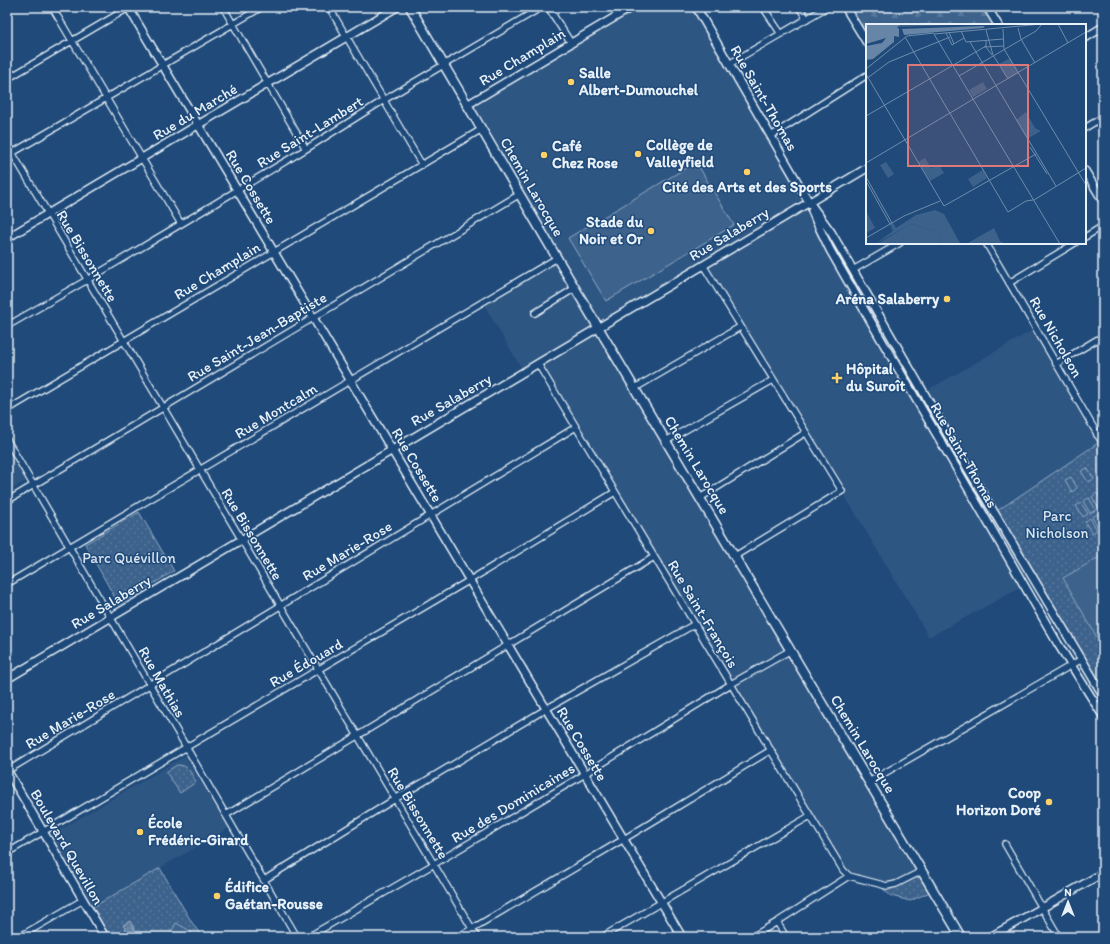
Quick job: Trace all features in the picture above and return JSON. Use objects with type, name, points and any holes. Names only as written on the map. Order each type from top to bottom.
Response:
[{"type":"main road","name":"Chemin Larocque","points":[[410,7],[598,327],[962,937]]},
{"type":"street","points":[[52,7],[181,224]]},
{"type":"street","points":[[7,79],[129,7]]},
{"type":"street","name":"Rue Cossette","points":[[129,7],[682,937]]},
{"type":"street","points":[[223,7],[306,149]]},
{"type":"street","points":[[10,155],[262,7]]},
{"type":"street","points":[[330,7],[422,165]]},
{"type":"street","name":"Rue du Marché","points":[[7,238],[397,7]]},
{"type":"street","name":"Rue Saint-Lambert","points":[[7,326],[88,280],[306,149],[384,100],[542,7]]},
{"type":"street","points":[[548,7],[571,43]]},
{"type":"street","name":"Rue Champlain","points":[[467,104],[632,7]]},
{"type":"street","name":"Rue Saint-Thomas","points":[[696,7],[809,202],[831,232],[958,452],[1103,695]]},
{"type":"street","points":[[763,7],[781,34]]},
{"type":"street","points":[[799,7],[807,19]]},
{"type":"street","points":[[729,64],[827,7]]},
{"type":"street","points":[[845,7],[866,41]]},
{"type":"street","points":[[987,7],[997,24]]},
{"type":"street","points":[[1086,37],[1103,27]]},
{"type":"street","points":[[771,136],[866,76]]},
{"type":"street","points":[[1086,127],[1103,117]]},
{"type":"street","name":"Rue Champlain","points":[[7,410],[482,129]]},
{"type":"street","name":"Rue Bissonnette","points":[[7,144],[10,155],[88,280],[477,937]]},
{"type":"street","name":"Rue Salaberry","points":[[7,679],[866,169]]},
{"type":"street","points":[[1086,173],[1103,201]]},
{"type":"street","name":"Rue Saint-Jean-Baptiste","points":[[7,501],[520,194]]},
{"type":"street","name":"Rue Saint-Thomas","points":[[809,202],[816,221],[830,250],[882,342],[1058,644],[1103,716]]},
{"type":"street","points":[[1086,236],[1103,226]]},
{"type":"street","points":[[853,270],[898,244]]},
{"type":"street","name":"Rue Nicholson","points":[[987,244],[1103,444]]},
{"type":"street","points":[[1009,283],[1073,244]]},
{"type":"street","name":"Rue Montcalm","points":[[7,584],[558,258]]},
{"type":"street","points":[[702,265],[842,491],[735,556]]},
{"type":"street","points":[[535,313],[575,288]]},
{"type":"street","points":[[635,388],[740,327]]},
{"type":"street","points":[[1056,364],[1103,336]]},
{"type":"street","name":"Rue Saint-François","points":[[538,364],[810,816],[848,876]]},
{"type":"street","points":[[666,441],[773,380]]},
{"type":"street","name":"Rue Marie-Rose","points":[[7,770],[576,427]]},
{"type":"street","points":[[1097,434],[1103,431]]},
{"type":"street","points":[[700,498],[806,433]]},
{"type":"street","name":"Rue Mathias","points":[[7,440],[297,937]]},
{"type":"street","name":"Rue Édouard","points":[[7,854],[186,747],[319,670],[615,492]]},
{"type":"street","points":[[986,519],[995,514]]},
{"type":"street","points":[[226,815],[654,557]]},
{"type":"street","points":[[264,880],[395,799],[546,709],[695,624]]},
{"type":"street","name":"Rue des Dominicaines","points":[[308,937],[434,864],[585,774],[731,684],[791,650]]},
{"type":"street","points":[[869,782],[1082,659]]},
{"type":"street","points":[[458,937],[624,840],[771,750]]},
{"type":"street","name":"Boulevard Quevillon","points":[[7,770],[105,937]]},
{"type":"street","points":[[602,937],[810,816]]},
{"type":"street","points":[[1005,844],[1059,937]]},
{"type":"street","points":[[752,937],[848,876],[887,886],[896,884],[922,871]]},
{"type":"street","points":[[990,937],[1103,873]]},
{"type":"street","points":[[19,937],[83,900]]},
{"type":"street","points":[[777,922],[786,937]]},
{"type":"shaded area","name":"Collège de Valleyfield","points":[[636,7],[694,7],[806,202],[599,324],[468,105]]},
{"type":"shaded area","name":"Hôpital du Suroît","points":[[804,206],[1022,587],[929,637],[842,491],[703,265]]},
{"type":"shaded area","points":[[556,264],[919,875],[898,886],[883,889],[856,883],[843,870],[542,364],[525,374],[484,305]]},
{"type":"shaded area","points":[[1033,330],[1098,443],[997,511],[926,391]]},
{"type":"shaded area","points":[[7,444],[29,479],[7,492]]},
{"type":"shaded area","name":"École Frédéric-Girard","points":[[185,756],[229,828],[93,907],[51,835]]},
{"type":"green space","points":[[845,7],[987,7],[997,24],[866,24],[866,41]]},
{"type":"green space","name":"Stade du Noir et Or","points":[[696,162],[734,225],[606,301],[568,238]]},
{"type":"green space","name":"Parc Nicholson","points":[[1098,443],[1103,452],[1103,690],[997,511]]},
{"type":"green space","points":[[1087,468],[1094,479],[1088,482],[1081,471]]},
{"type":"green space","points":[[1071,477],[1077,488],[1072,492],[1065,480]]},
{"type":"green space","points":[[1097,493],[1103,503],[1103,506],[1099,508],[1092,497]]},
{"type":"green space","points":[[1089,498],[1096,510],[1090,513],[1083,501]]},
{"type":"green space","points":[[1081,503],[1088,514],[1083,517],[1076,506]]},
{"type":"green space","name":"Parc Quévillon","points":[[139,512],[174,571],[119,605],[85,544]]},
{"type":"green space","points":[[1098,514],[1103,523],[1103,527],[1099,529],[1092,517]]},
{"type":"green space","points":[[1090,518],[1097,530],[1092,533],[1085,522]]},
{"type":"green space","points":[[1103,555],[1103,648],[1063,578]]},
{"type":"green space","points":[[177,765],[187,768],[191,772],[196,782],[180,793],[166,772]]},
{"type":"green space","points":[[160,868],[202,937],[110,937],[93,907]]},
{"type":"green space","points":[[919,875],[930,892],[910,901],[891,896],[883,889],[898,886]]},
{"type":"green space","points":[[176,923],[192,932],[189,937],[169,937]]},
{"type":"water","points":[[130,921],[136,932],[129,936],[123,925]]},
{"type":"place","name":"Salle Albert-Dumouchel","points":[[571,82]]},
{"type":"place","name":"Collège de Valleyfield","points":[[638,154]]},
{"type":"place","name":"Café Chez Rose","points":[[544,155]]},
{"type":"place","name":"Cité des Arts et des Sports","points":[[747,172]]},
{"type":"place","name":"Stade du Noir et Or","points":[[651,231]]},
{"type":"place","name":"Aréna Salaberry","points":[[947,299]]},
{"type":"place","name":"Hôpital du Suroît","points":[[837,378]]},
{"type":"place","name":"Coop Horizon Doré","points":[[1049,802]]},
{"type":"place","name":"École Frédéric-Girard","points":[[140,832]]},
{"type":"place","name":"Édifice Gaétan-Rousse","points":[[217,896]]}]
